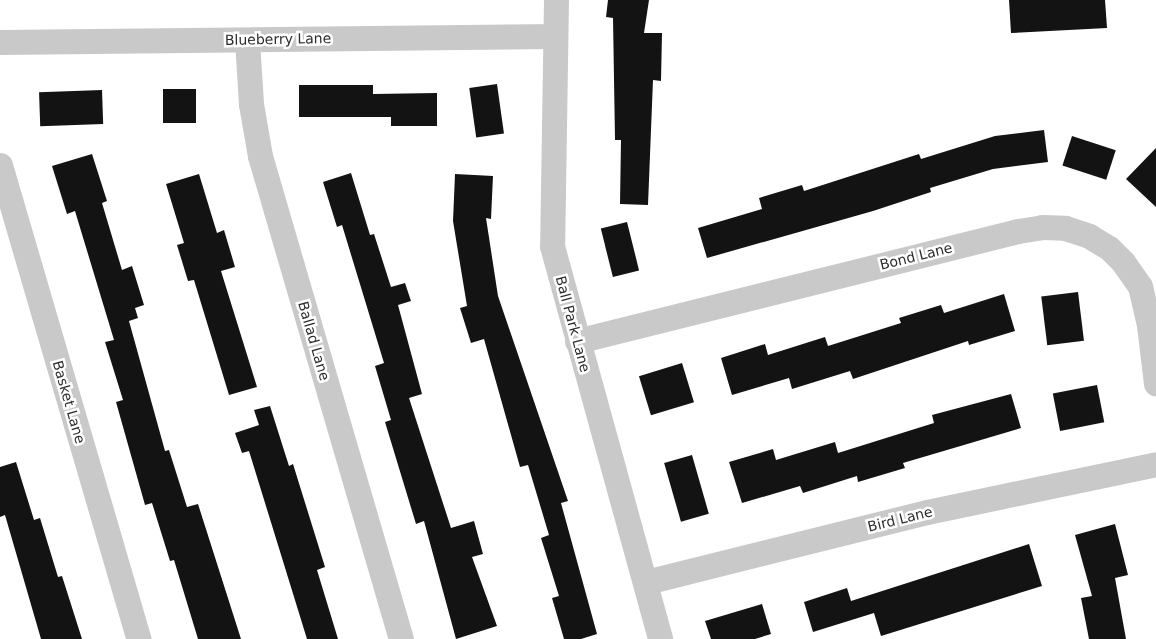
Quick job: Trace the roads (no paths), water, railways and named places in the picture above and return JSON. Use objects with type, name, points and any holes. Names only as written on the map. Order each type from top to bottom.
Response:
[{"type":"street","name":"Ball Park Lane","points":[[556,0],[552,246],[576,341],[646,582],[660,639]]},
{"type":"street","name":"Blueberry Lane","points":[[0,42],[556,36]]},
{"type":"street","name":"Ballad Lane","points":[[247,40],[251,104],[260,156],[401,639]]},
{"type":"street","name":"Basket Lane","points":[[0,165],[139,639]]},
{"type":"street","name":"Bond Lane","points":[[576,341],[1018,231],[1042,227],[1065,228],[1089,236],[1108,248],[1123,262],[1140,286],[1150,325],[1156,384]]},
{"type":"street","name":"Bird Lane","points":[[646,582],[927,512],[1156,464]]}]
